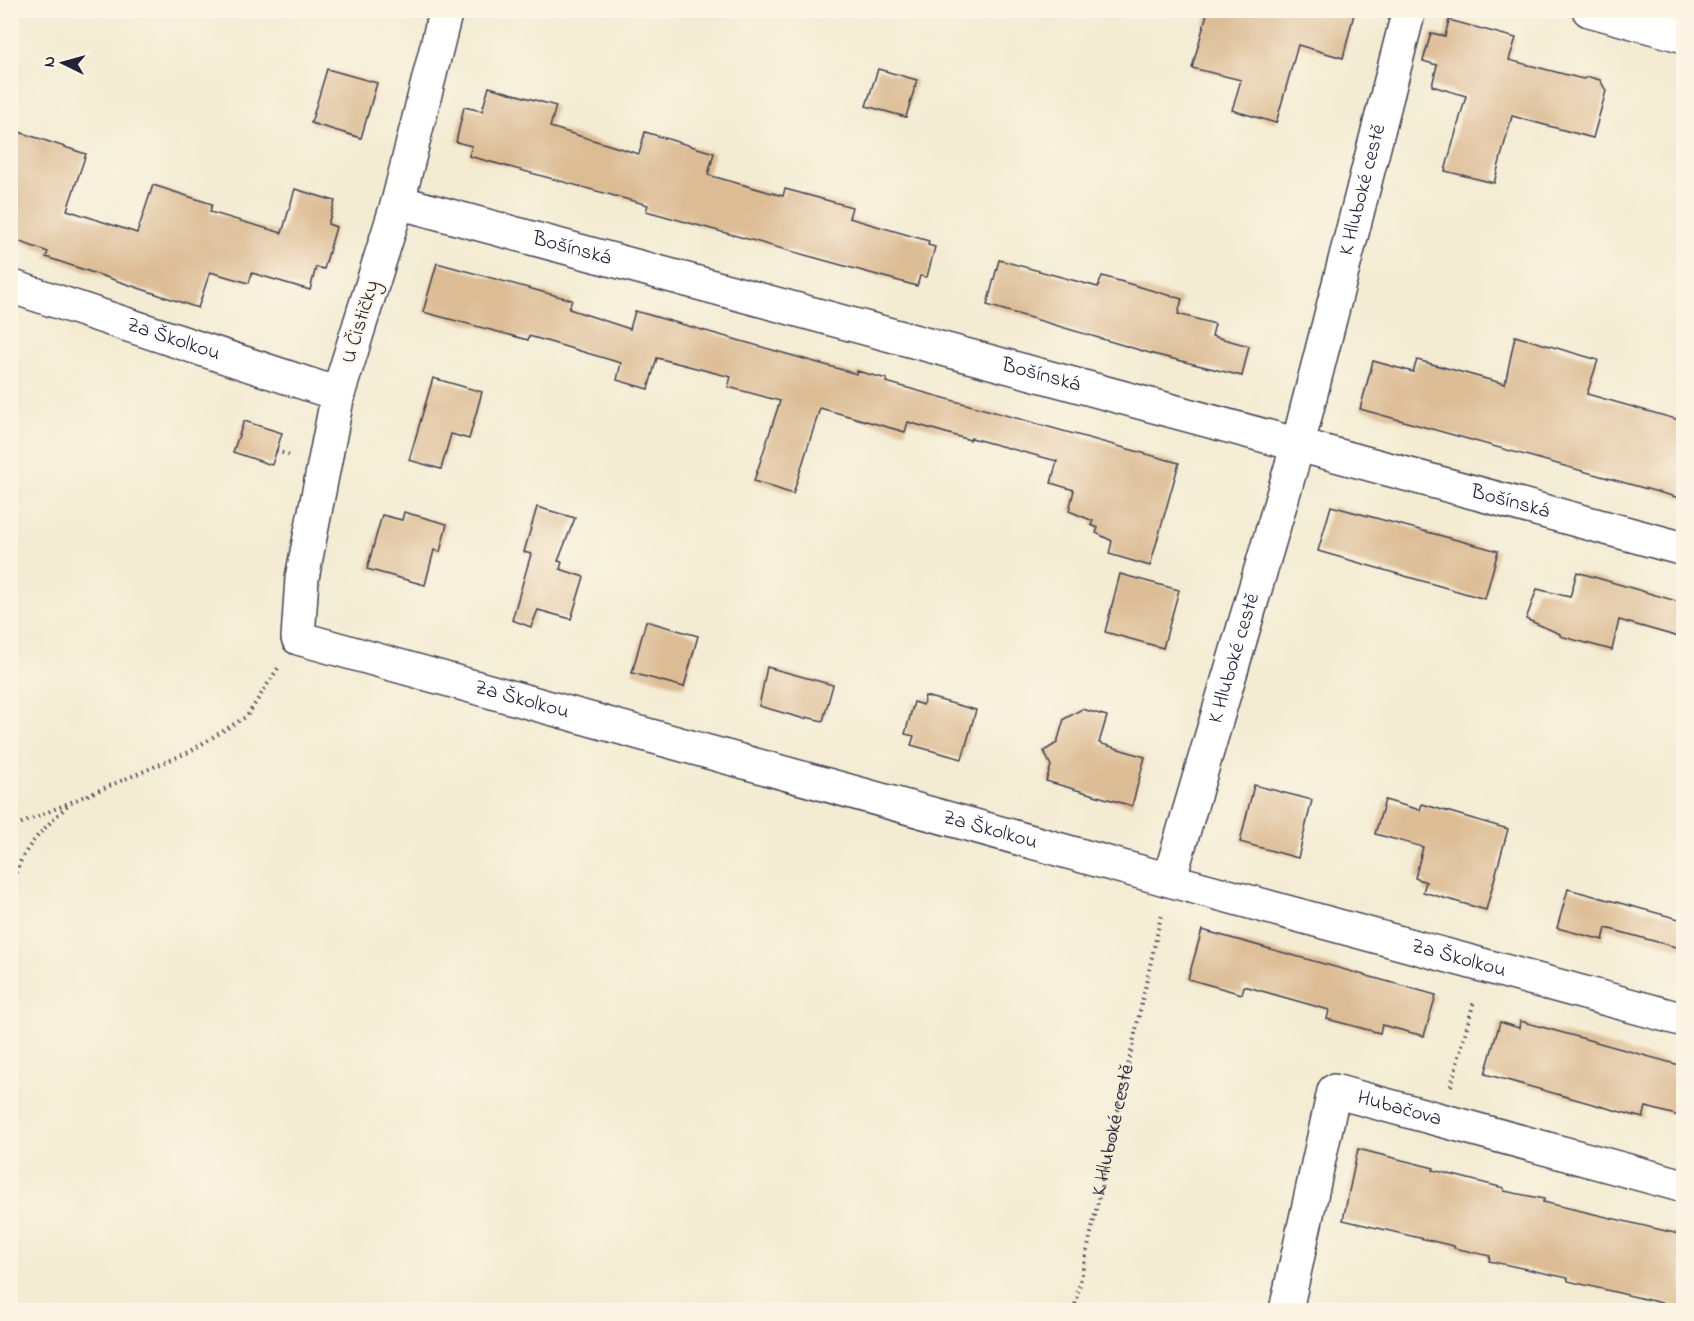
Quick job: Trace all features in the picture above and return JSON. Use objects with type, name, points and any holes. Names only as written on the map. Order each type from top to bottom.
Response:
[{"type":"street","name":"U Čističky","points":[[298,638],[302,578],[338,394],[398,202],[446,10]]},
{"type":"street","name":"K Hluboké cestě","points":[[1169,880],[1298,444],[1409,10]]},
{"type":"street","points":[[1589,10],[1683,36]]},
{"type":"street","name":"Bošínská","points":[[398,202],[1683,549]]},
{"type":"street","name":"Za Školkou","points":[[10,286],[338,394]]},
{"type":"street","name":"Za Školkou","points":[[298,638],[1683,1020]]},
{"type":"street","name":"Hubačova","points":[[1286,1311],[1334,1091],[1683,1186]]},
{"type":"path","points":[[10,828],[189,752],[247,716],[298,638]]},
{"type":"path","points":[[10,890],[15,871],[33,839],[70,803]]},
{"type":"path","name":"K Hluboké cestě","points":[[1074,1311],[1169,880]]},
{"type":"path","points":[[1442,1120],[1484,965]]},
{"type":"path","points":[[10,1291],[18,1311]]},
{"type":"building","points":[[1208,10],[1355,10],[1343,58],[1298,45],[1276,123],[1232,110],[1241,80],[1192,68]]},
{"type":"building","points":[[1449,20],[1516,38],[1509,60],[1583,79],[1589,77],[1600,80],[1606,91],[1593,138],[1512,116],[1494,183],[1445,171],[1466,96],[1432,86],[1437,65],[1423,61],[1431,33],[1445,36]]},
{"type":"building","points":[[327,69],[377,83],[361,138],[311,123]]},
{"type":"building","points":[[878,69],[917,80],[906,117],[866,106]]},
{"type":"building","points":[[489,87],[556,106],[550,127],[639,154],[645,132],[714,153],[708,175],[783,196],[785,189],[852,207],[849,218],[929,241],[928,245],[935,247],[927,277],[920,276],[917,286],[646,211],[648,205],[469,156],[472,146],[456,142],[464,107],[482,111]]},
{"type":"building","points":[[10,129],[86,154],[67,210],[137,233],[153,185],[212,204],[210,212],[282,233],[295,189],[335,201],[328,224],[336,227],[324,269],[316,267],[310,290],[252,273],[249,283],[210,272],[198,308],[46,257],[48,252],[10,238]]},
{"type":"building","points":[[999,260],[1098,287],[1102,276],[1182,299],[1178,314],[1215,324],[1212,336],[1249,346],[1242,376],[1153,354],[987,305]]},
{"type":"building","points":[[437,263],[572,300],[569,309],[630,329],[635,311],[857,374],[857,371],[887,379],[886,382],[1179,463],[1150,566],[1109,554],[1112,541],[1096,533],[1098,528],[1091,525],[1093,521],[1069,511],[1074,490],[1051,483],[1057,461],[908,422],[905,432],[820,408],[793,494],[754,481],[780,401],[728,387],[731,377],[657,358],[648,389],[617,380],[621,363],[529,336],[528,340],[423,312]]},
{"type":"building","points":[[1515,336],[1598,360],[1587,394],[1683,421],[1683,499],[1360,409],[1373,361],[1413,372],[1417,360],[1505,384]]},
{"type":"building","points":[[433,378],[482,392],[469,439],[451,434],[441,469],[409,460]]},
{"type":"building","points":[[244,421],[282,433],[272,465],[233,452]]},
{"type":"building","points":[[1331,506],[1498,551],[1485,599],[1318,551]]},
{"type":"building","points":[[537,507],[575,518],[558,561],[562,562],[560,569],[584,577],[571,619],[538,610],[531,627],[512,620],[531,554],[524,552]]},
{"type":"building","points":[[404,512],[447,524],[440,552],[434,550],[425,585],[367,569],[382,515],[402,520]]},
{"type":"building","points":[[1577,572],[1683,603],[1683,620],[1679,637],[1619,620],[1612,650],[1560,636],[1526,619],[1537,589],[1570,597]]},
{"type":"building","points":[[1120,574],[1179,590],[1163,648],[1105,632]]},
{"type":"building","points":[[646,621],[698,636],[684,687],[632,673]]},
{"type":"building","points":[[767,667],[833,685],[823,721],[806,717],[805,719],[759,706]]},
{"type":"building","points":[[925,696],[976,710],[962,759],[911,745],[914,736],[905,734],[914,702],[923,705]]},
{"type":"building","points":[[1082,709],[1107,716],[1099,743],[1145,757],[1132,806],[1046,781],[1051,766],[1044,751],[1057,743],[1064,719]]},
{"type":"building","points":[[1254,785],[1312,800],[1298,858],[1240,842]]},
{"type":"building","points":[[1385,800],[1420,810],[1422,804],[1508,829],[1486,910],[1423,892],[1426,882],[1415,878],[1423,847],[1375,834]]},
{"type":"building","points":[[1568,889],[1683,920],[1683,949],[1606,928],[1603,940],[1557,928]]},
{"type":"building","points":[[1202,930],[1436,995],[1424,1036],[1382,1025],[1380,1033],[1327,1019],[1329,1010],[1244,986],[1242,994],[1188,979]]},
{"type":"building","points":[[1520,1021],[1683,1066],[1683,1117],[1646,1107],[1643,1118],[1485,1074],[1500,1022],[1519,1028]]},
{"type":"building","points":[[1358,1149],[1504,1188],[1504,1191],[1544,1199],[1543,1202],[1683,1235],[1683,1308],[1568,1281],[1568,1278],[1489,1261],[1490,1256],[1343,1220]]}]
